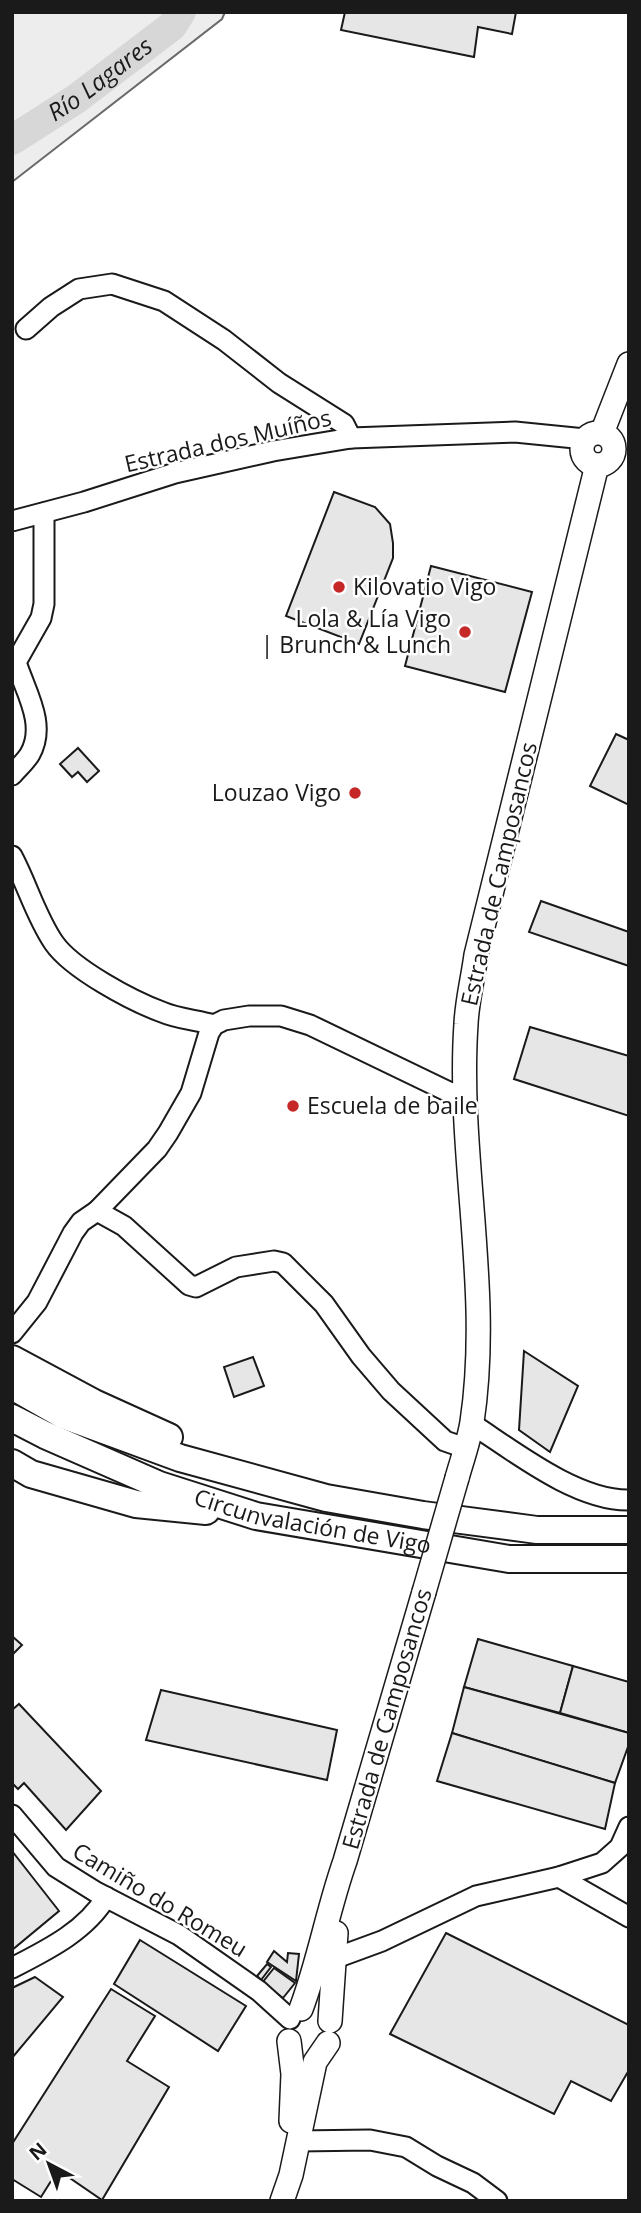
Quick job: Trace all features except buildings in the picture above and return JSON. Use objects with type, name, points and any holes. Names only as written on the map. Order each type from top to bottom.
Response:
[{"type":"highway","points":[[12,1359],[94,1403],[177,1440],[306,1483],[326,1498]]},
{"type":"highway","name":"Circunvalación de Vigo","points":[[12,1386],[63,1415],[180,1458],[326,1498],[423,1515],[537,1530],[629,1530]]},
{"type":"highway","name":"Circunvalación de Vigo","points":[[12,1418],[45,1436],[159,1485],[256,1516],[509,1559],[629,1559]]},
{"type":"highway","points":[[12,1463],[31,1474],[136,1504],[256,1516]]},
{"type":"main road","points":[[594,436],[629,363]]},
{"type":"main road","name":"Estrada de Camposancos","points":[[281,2201],[290,2141],[293,2023],[317,1959],[331,1900],[472,1424],[477,1373],[478,1312],[465,1095],[466,1022],[476,955],[597,465],[588,462],[582,453],[594,436]]},
{"type":"main road","name":"Estrada de Camposancos","points":[[281,2201],[291,2175],[315,2062],[329,2032],[339,1957],[345,1860]]},
{"type":"main road","points":[[315,2008],[326,2015],[329,2032],[316,2052],[300,2051],[293,2023],[315,2008]]},
{"type":"street","points":[[26,329],[51,307],[79,289],[112,284],[164,301],[224,340],[279,383],[344,424],[351,438]]},
{"type":"street","name":"Estrada dos Muíños","points":[[12,521],[175,473],[273,451],[351,438],[515,432],[594,436]]},
{"type":"street","points":[[12,775],[29,756],[34,741],[36,719],[16,662],[41,618],[44,604],[44,513]]},
{"type":"street","points":[[12,856],[46,930],[67,957],[135,1000],[164,1013],[214,1025]]},
{"type":"street","points":[[12,1333],[37,1301],[81,1222],[97,1211],[157,1149],[168,1133],[191,1093],[208,1033],[214,1025],[223,1020],[249,1016],[281,1016],[310,1025],[449,1092],[465,1095]]},
{"type":"street","points":[[97,1211],[124,1226],[189,1285],[196,1287],[236,1267],[274,1261],[283,1264],[324,1304],[361,1356],[391,1391],[445,1441],[465,1448]]},
{"type":"street","points":[[472,1424],[568,1485],[587,1493],[629,1500]]},
{"type":"street","name":"Camiño do Romeu","points":[[12,1815],[55,1867],[179,1935],[259,1991],[293,2023]]},
{"type":"street","points":[[339,1957],[476,1896],[559,1877],[602,1863],[620,1847],[629,1827]]},
{"type":"street","points":[[559,1877],[629,1917]]},
{"type":"street","points":[[12,1968],[54,1946],[96,1914],[106,1897]]},
{"type":"street","points":[[298,2141],[370,2140],[406,2147],[473,2183],[497,2201]]},
{"type":"shaded area","points":[[12,12],[225,12],[222,19],[12,182]]},
{"type":"waterway","name":"Río Lagares","points":[[12,140],[76,99],[172,26],[181,12]]},
{"type":"place","name":"Kilovatio Vigo","points":[[339,587]]},
{"type":"place","name":"Lola & Lía Vigo | Brunch & Lunch","points":[[465,632]]},
{"type":"place","name":"Louzao Vigo","points":[[355,793]]},
{"type":"place","name":"Escuela de baile","points":[[293,1106]]}]
